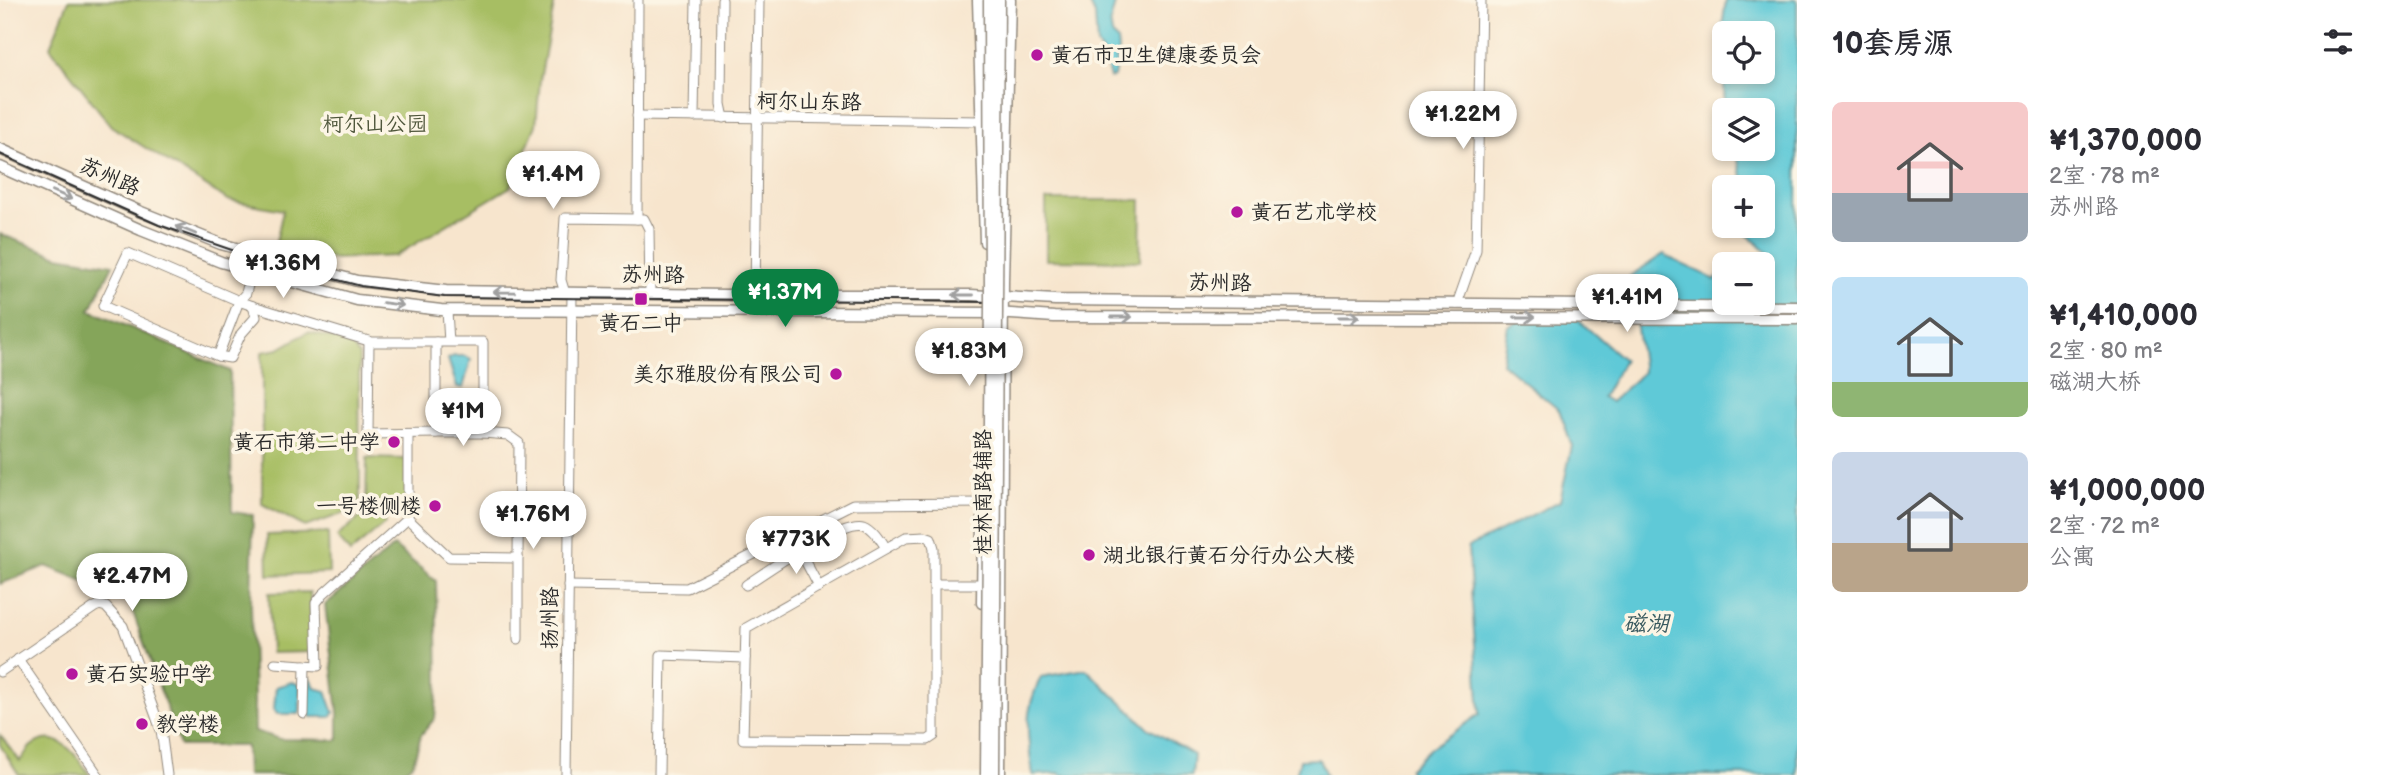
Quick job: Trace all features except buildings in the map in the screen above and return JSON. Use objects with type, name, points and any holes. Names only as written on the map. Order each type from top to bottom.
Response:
[{"type":"main road","name":"桂林南路辅路","points":[[978,0],[986,295],[982,503],[984,775]]},
{"type":"main road","points":[[984,775],[990,302],[989,0]]},
{"type":"main road","points":[[994,775],[999,0]]},
{"type":"main road","name":"桂林南路辅路","points":[[1000,775],[1003,295],[1010,0]]},
{"type":"main road","name":"苏州路","points":[[0,149],[141,212],[221,244],[357,281],[446,291],[1003,295],[1055,300],[1797,307]]},
{"type":"main road","name":"苏州路","points":[[0,167],[141,230],[221,262],[357,300],[447,311],[1003,313],[1054,317],[1797,319]]},
{"type":"street","points":[[638,0],[637,219],[644,219],[649,229],[650,294]]},
{"type":"street","points":[[694,117],[696,0]]},
{"type":"street","points":[[722,0],[721,104],[724,118]]},
{"type":"street","points":[[755,295],[759,0]]},
{"type":"street","points":[[1457,304],[1476,250],[1481,0]]},
{"type":"street","name":"柯尔山东路","points":[[637,116],[981,121]]},
{"type":"street","name":"扬州路","points":[[566,775],[572,312],[568,293],[561,280],[565,218],[637,219]]},
{"type":"street","points":[[253,306],[256,317],[241,334],[230,358],[218,356],[103,306],[128,253],[239,301],[369,341],[483,342],[483,433]]},
{"type":"street","points":[[218,356],[239,301],[246,293],[251,271]]},
{"type":"street","points":[[447,311],[449,342]]},
{"type":"street","points":[[369,341],[368,434],[483,433],[508,435],[519,443],[518,639]]},
{"type":"street","points":[[436,342],[436,433]]},
{"type":"street","points":[[408,434],[408,518],[449,557],[518,558]]},
{"type":"street","points":[[568,586],[687,588],[853,504],[982,503]]},
{"type":"street","points":[[275,663],[318,666],[317,603],[323,594],[408,518]]},
{"type":"street","points":[[746,585],[830,533],[852,524],[864,524],[874,531],[886,548]]},
{"type":"street","points":[[906,537],[931,538],[934,548],[934,584],[934,736],[928,740],[743,739],[746,628],[906,537]]},
{"type":"street","points":[[800,551],[819,587]]},
{"type":"street","points":[[934,584],[982,584]]},
{"type":"street","points":[[0,672],[95,607],[106,607],[122,625],[147,688],[161,730],[167,775]]},
{"type":"street","points":[[659,775],[661,655],[745,658]]},
{"type":"street","points":[[18,659],[98,775]]},
{"type":"street","points":[[304,709],[305,665]]},
{"type":"green space","name":"柯尔山公园","points":[[69,0],[555,0],[540,80],[536,125],[510,187],[395,256],[333,259],[276,242],[283,210],[228,200],[111,126],[50,47]]},
{"type":"green space","points":[[1046,200],[1141,200],[1140,261],[1046,260]]},
{"type":"green space","points":[[0,234],[58,256],[113,265],[90,310],[230,371],[232,512],[253,515],[251,605],[255,731],[280,739],[338,740],[338,712],[325,605],[394,546],[436,581],[438,683],[435,718],[421,735],[413,764],[397,775],[247,775],[246,746],[180,746],[128,598],[46,566],[0,584]]},
{"type":"green space","points":[[308,332],[348,342],[359,355],[360,500],[348,512],[305,527],[262,504],[262,352],[279,349]]},
{"type":"green space","points":[[449,401],[470,401],[469,426],[448,425]]},
{"type":"green space","points":[[367,458],[406,459],[406,501],[366,501]]},
{"type":"green space","points":[[372,507],[386,523],[350,553],[337,537]]},
{"type":"green space","points":[[328,533],[329,573],[268,575],[267,535]]},
{"type":"green space","points":[[310,592],[312,652],[271,653],[269,593]]},
{"type":"green space","points":[[0,735],[20,761],[30,747],[40,741],[57,741],[72,752],[90,775],[19,775],[0,745]]},
{"type":"water","points":[[1088,0],[1116,0],[1110,22],[1118,50],[1114,77],[1110,78],[1104,56],[1097,45],[1095,15]]},
{"type":"water","name":"磁湖","points":[[1726,0],[1797,0],[1797,775],[1411,775],[1409,769],[1429,749],[1480,714],[1468,547],[1560,501],[1572,446],[1559,410],[1502,363],[1508,326],[1532,315],[1577,319],[1624,360],[1603,397],[1611,402],[1643,372],[1630,276],[1664,254],[1712,279],[1712,315],[1775,315],[1775,252],[1767,252],[1751,238],[1775,238],[1775,175],[1742,175],[1738,161],[1775,161],[1775,98],[1725,98],[1724,84],[1775,84],[1775,21],[1723,21]]},
{"type":"water","points":[[454,356],[471,359],[463,388],[457,387],[448,359]]},
{"type":"water","points":[[1086,669],[1148,728],[1194,755],[1192,775],[1033,775],[1028,725],[1031,702],[1041,677]]},
{"type":"water","points":[[309,679],[315,688],[326,691],[334,713],[331,717],[311,717],[308,711]]},
{"type":"water","points":[[292,682],[300,685],[299,714],[277,714],[274,709],[276,687]]},
{"type":"water","points":[[1319,759],[1326,775],[1296,775],[1300,760]]},
{"type":"tram line","points":[[0,154],[159,225],[261,260],[361,286],[444,297],[990,302],[994,307],[996,321],[993,775]]},
{"type":"place","name":"黄石市卫生健康委员会","points":[[1037,55]]},
{"type":"place","name":"黄石艺术学校","points":[[1237,212]]},
{"type":"place","name":"黄石二中","points":[[641,299]]},
{"type":"place","name":"美尔雅股份有限公司","points":[[836,374]]},
{"type":"place","name":"黄石市第二中学","points":[[394,442]]},
{"type":"place","name":"一号楼侧楼","points":[[435,506]]},
{"type":"place","name":"湖北银行黄石分行办公大楼","points":[[1089,555]]},
{"type":"place","name":"黄石实验中学","points":[[72,674]]},
{"type":"place","name":"教学楼","points":[[142,724]]}]
